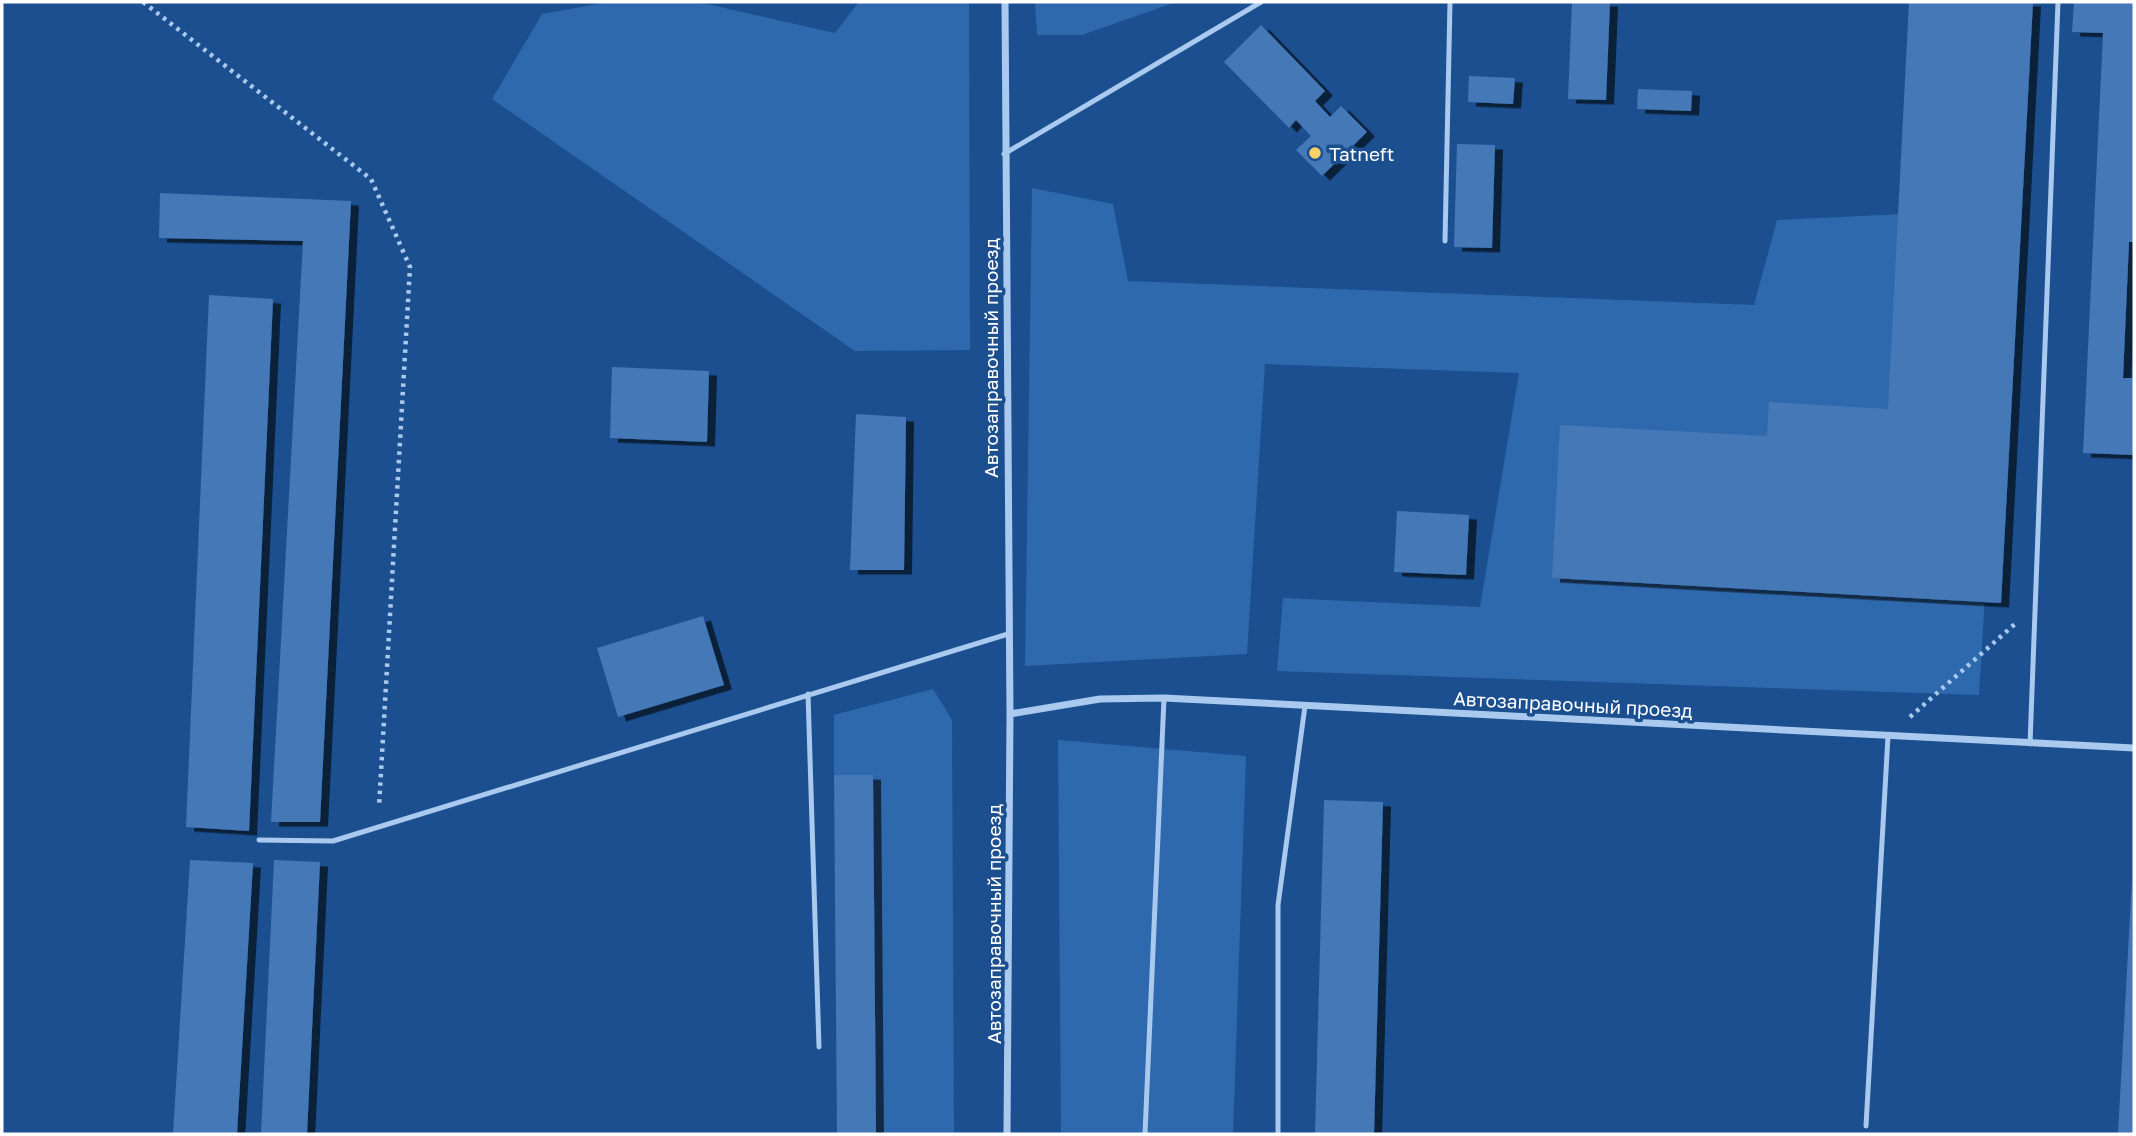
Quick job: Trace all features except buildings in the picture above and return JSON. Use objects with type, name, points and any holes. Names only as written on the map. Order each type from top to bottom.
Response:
[{"type":"street","name":"Автозаправочный проезд","points":[[1004,2],[1007,634],[1010,714],[1007,1134]]},
{"type":"street","name":"Автозаправочный проезд","points":[[1010,714],[1100,699],[1164,698],[2134,748]]},
{"type":"lane","points":[[1004,154],[1261,2]]},
{"type":"lane","points":[[1446,241],[1450,2]]},
{"type":"lane","points":[[2030,744],[2058,2]]},
{"type":"lane","points":[[259,841],[333,841],[1007,634]]},
{"type":"lane","points":[[808,694],[820,1047]]},
{"type":"lane","points":[[1146,1134],[1164,698]]},
{"type":"lane","points":[[1278,1134],[1278,905],[1305,706]]},
{"type":"lane","points":[[1866,1126],[1888,736]]},
{"type":"path","points":[[142,2],[371,179],[410,267],[378,826]]},
{"type":"path","points":[[1888,736],[2035,605]]},
{"type":"shaded area","points":[[609,2],[698,2],[835,33],[859,2],[969,2],[970,350],[855,351],[492,99],[542,14]]},
{"type":"shaded area","points":[[1035,2],[1176,2],[1082,35],[1037,35]]},
{"type":"shaded area","points":[[1978,2],[2021,2],[1979,695],[1277,671],[1283,598],[1480,607],[1519,373],[1265,364],[1247,654],[1025,666],[1032,188],[1113,204],[1128,281],[1754,305],[1777,220],[1965,211]]},
{"type":"shaded area","points":[[933,689],[952,720],[954,1134],[876,1134],[873,775],[834,775],[834,715]]},
{"type":"shaded area","points":[[1058,740],[1246,756],[1233,1134],[1061,1134]]},
{"type":"place","name":"Tatneft","points":[[1315,153]]}]
